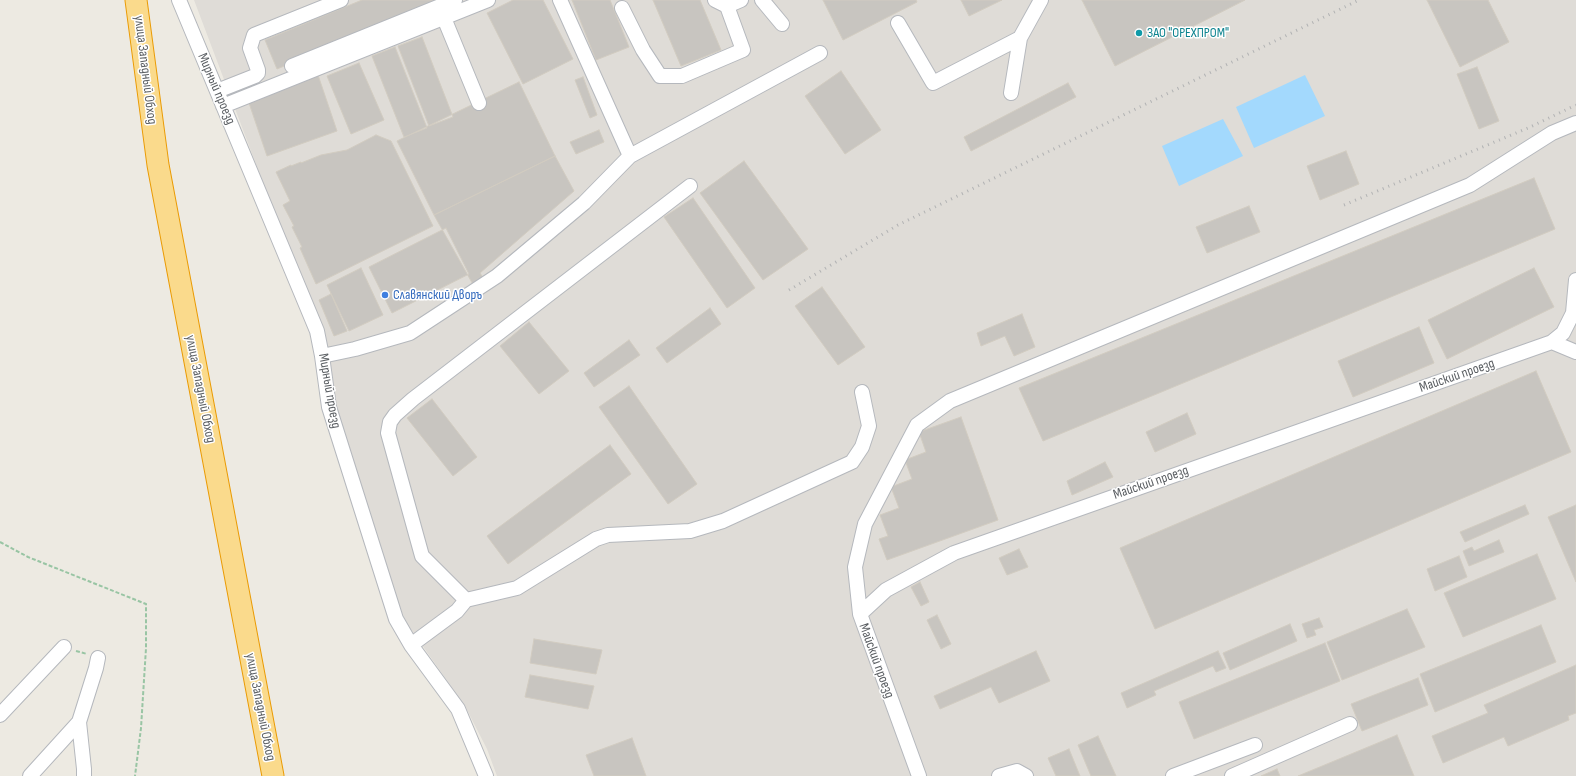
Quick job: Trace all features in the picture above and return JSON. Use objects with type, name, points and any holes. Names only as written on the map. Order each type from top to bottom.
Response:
[{"type":"highway","name":"улица Западный Обход","points":[[128,0],[151,167],[201,449],[264,776]]},
{"type":"highway","name":"улица Западный Обход","points":[[136,0],[158,165],[273,776]]},
{"type":"street","name":"Мирный проезд","points":[[179,0],[317,331],[322,356],[328,407],[396,619],[411,645],[458,709],[486,776]]},
{"type":"street","points":[[217,91],[255,76],[258,73],[250,48],[254,35],[341,0]]},
{"type":"street","points":[[292,66],[455,0]]},
{"type":"street","points":[[223,106],[488,0]]},
{"type":"street","points":[[560,0],[630,156]]},
{"type":"street","points":[[622,8],[643,50],[660,76],[682,76],[743,50],[721,3],[741,0]]},
{"type":"street","points":[[762,0],[782,24]]},
{"type":"street","points":[[1010,92],[1020,38],[1041,0]]},
{"type":"street","points":[[444,18],[479,103]]},
{"type":"street","points":[[898,23],[933,83],[1020,38]]},
{"type":"street","points":[[322,356],[355,349],[410,333],[497,276],[584,203],[630,156],[820,53]]},
{"type":"street","points":[[860,614],[855,567],[865,524],[917,425],[950,401],[1470,185],[1552,133],[1576,123]]},
{"type":"street","points":[[466,600],[422,556],[388,433],[390,422],[395,415],[413,399],[690,186]]},
{"type":"street","name":"Майский проезд","points":[[919,776],[860,614],[886,590],[954,553],[1552,342],[1563,333],[1573,313],[1576,280]]},
{"type":"street","points":[[1552,342],[1576,352]]},
{"type":"street","points":[[411,645],[457,610],[466,600],[517,588],[596,539],[608,535],[690,531],[723,521],[852,462],[862,447],[869,426],[862,392]]},
{"type":"street","points":[[0,714],[64,648]]},
{"type":"street","points":[[84,776],[79,722],[98,658]]},
{"type":"street","points":[[30,776],[79,722]]},
{"type":"street","points":[[1232,776],[1350,724]]},
{"type":"street","points":[[1173,776],[1255,744]]},
{"type":"street","points":[[999,776],[1017,771],[1026,776]]},
{"type":"path","points":[[0,542],[28,557],[146,604],[146,648],[142,720],[135,776]]},
{"type":"path","points":[[64,648],[98,658]]},
{"type":"shaded area","points":[[194,0],[1576,0],[1576,776],[497,776],[487,749],[465,706],[405,621],[336,422],[322,339]]},
{"type":"water","points":[[1305,75],[1325,116],[1254,148],[1236,107]]},
{"type":"water","points":[[1223,119],[1243,156],[1179,186],[1162,146]]},
{"type":"building","points":[[362,0],[444,0],[277,69],[265,40]]},
{"type":"building","points":[[513,0],[543,0],[573,59],[523,84],[487,13]]},
{"type":"building","points":[[572,0],[610,0],[629,47],[596,60]]},
{"type":"building","points":[[653,0],[700,0],[721,50],[681,66]]},
{"type":"building","points":[[823,0],[916,0],[917,2],[843,40]]},
{"type":"building","points":[[961,0],[1002,0],[969,16]]},
{"type":"building","name":"ЗАО \"ОРЕХПРОМ\"","points":[[1082,0],[1245,0],[1115,66]]},
{"type":"building","points":[[1427,0],[1488,0],[1509,42],[1460,67]]},
{"type":"building","points":[[422,37],[453,117],[429,126],[398,46]]},
{"type":"building","points":[[395,47],[427,128],[404,137],[372,56]]},
{"type":"building","points":[[359,63],[384,120],[351,134],[327,76]]},
{"type":"building","points":[[1477,67],[1499,121],[1479,129],[1457,74]]},
{"type":"building","points":[[841,71],[881,130],[845,154],[805,96]]},
{"type":"building","points":[[318,75],[337,131],[267,156],[248,100]]},
{"type":"building","points":[[583,77],[597,115],[590,118],[575,80]]},
{"type":"building","points":[[519,82],[555,156],[434,215],[397,141]]},
{"type":"building","points":[[1068,83],[1076,97],[971,151],[964,137]]},
{"type":"building","points":[[599,130],[604,142],[576,154],[570,142]]},
{"type":"building","points":[[376,135],[391,141],[433,226],[316,284],[300,248],[302,247],[292,227],[294,226],[283,205],[290,201],[276,172],[291,165],[301,163],[321,155],[347,150]]},
{"type":"building","points":[[1346,151],[1359,184],[1320,200],[1307,166]]},
{"type":"building","points":[[555,156],[574,191],[480,273],[485,281],[475,288],[434,215]]},
{"type":"building","points":[[744,161],[808,249],[763,280],[700,193]]},
{"type":"building","points":[[1534,178],[1555,229],[1043,441],[1019,388]]},
{"type":"building","points":[[693,198],[755,288],[727,308],[664,217]]},
{"type":"building","points":[[1249,206],[1260,232],[1207,253],[1196,227]]},
{"type":"building","points":[[446,228],[469,274],[392,313],[369,267]]},
{"type":"building","points":[[361,268],[383,315],[349,331],[327,285]]},
{"type":"building","points":[[1534,268],[1554,307],[1447,359],[1428,320]]},
{"type":"building","points":[[822,287],[865,347],[838,365],[795,306]]},
{"type":"building","points":[[331,294],[347,331],[334,336],[319,300]]},
{"type":"building","points":[[710,308],[721,324],[667,363],[656,348]]},
{"type":"building","points":[[1022,314],[1035,347],[1014,356],[1005,336],[981,346],[977,333]]},
{"type":"building","points":[[529,322],[569,371],[539,394],[500,346]]},
{"type":"building","points":[[1419,327],[1434,363],[1353,397],[1338,361]]},
{"type":"building","points":[[629,340],[640,355],[594,387],[584,373]]},
{"type":"building","points":[[1536,371],[1571,452],[1155,629],[1120,548]]},
{"type":"building","points":[[629,386],[697,484],[668,504],[599,407]]},
{"type":"building","points":[[432,399],[477,457],[453,476],[407,418]]},
{"type":"building","points":[[1187,413],[1196,434],[1155,452],[1146,432]]},
{"type":"building","points":[[961,417],[998,520],[887,560],[879,539],[888,536],[880,515],[899,508],[891,487],[912,479],[905,460],[926,452],[919,432]]},
{"type":"building","points":[[610,445],[631,474],[508,564],[487,536]]},
{"type":"building","points":[[1105,462],[1113,477],[1072,495],[1067,481]]},
{"type":"building","points":[[1525,505],[1529,514],[1465,542],[1460,532]]},
{"type":"building","points":[[1576,505],[1576,582],[1548,517]]},
{"type":"building","points":[[1499,540],[1504,552],[1469,566],[1463,551],[1472,547],[1474,551]]},
{"type":"building","points":[[1019,549],[1028,567],[1007,575],[999,558]]},
{"type":"building","points":[[1537,554],[1556,599],[1463,637],[1444,593]]},
{"type":"building","points":[[1459,556],[1467,577],[1435,591],[1427,569]]},
{"type":"building","points":[[920,582],[929,602],[921,606],[911,587]]},
{"type":"building","points":[[1407,609],[1425,647],[1342,680],[1327,642]]},
{"type":"building","points":[[937,615],[951,644],[941,649],[927,620]]},
{"type":"building","points":[[1319,618],[1323,627],[1314,630],[1316,635],[1307,638],[1302,624]]},
{"type":"building","points":[[1290,624],[1297,641],[1230,670],[1223,653]]},
{"type":"building","points":[[1541,625],[1556,662],[1435,712],[1420,674]]},
{"type":"building","points":[[534,639],[602,650],[596,674],[530,663]]},
{"type":"building","points":[[1325,643],[1340,681],[1194,739],[1179,702]]},
{"type":"building","points":[[1036,651],[1050,681],[999,703],[991,687],[940,709],[934,696]]},
{"type":"building","points":[[1218,651],[1226,668],[1216,672],[1213,666],[1154,691],[1156,695],[1127,708],[1121,693]]},
{"type":"building","points":[[1576,665],[1576,713],[1568,716],[1569,720],[1508,746],[1504,737],[1443,763],[1432,736],[1488,713],[1484,705]]},
{"type":"building","points":[[530,675],[594,686],[588,709],[525,697]]},
{"type":"building","points":[[1418,678],[1428,705],[1362,731],[1351,704]]},
{"type":"building","points":[[1397,735],[1414,776],[1298,776]]},
{"type":"building","points":[[1098,736],[1116,776],[1091,776],[1078,745]]},
{"type":"building","points":[[632,738],[646,776],[594,776],[586,755]]},
{"type":"building","points":[[1069,749],[1080,776],[1056,776],[1048,758]]},
{"type":"building","points":[[1277,769],[1280,776],[1261,776]]},
{"type":"railway","points":[[789,290],[898,225],[1359,0]]},
{"type":"railway","points":[[1344,205],[1528,128],[1576,105]]},
{"type":"place","name":"ЗАО \"ОРЕХПРОМ\"","points":[[1139,33]]},
{"type":"place","name":"Cлавянский Дворъ","points":[[385,295]]}]
